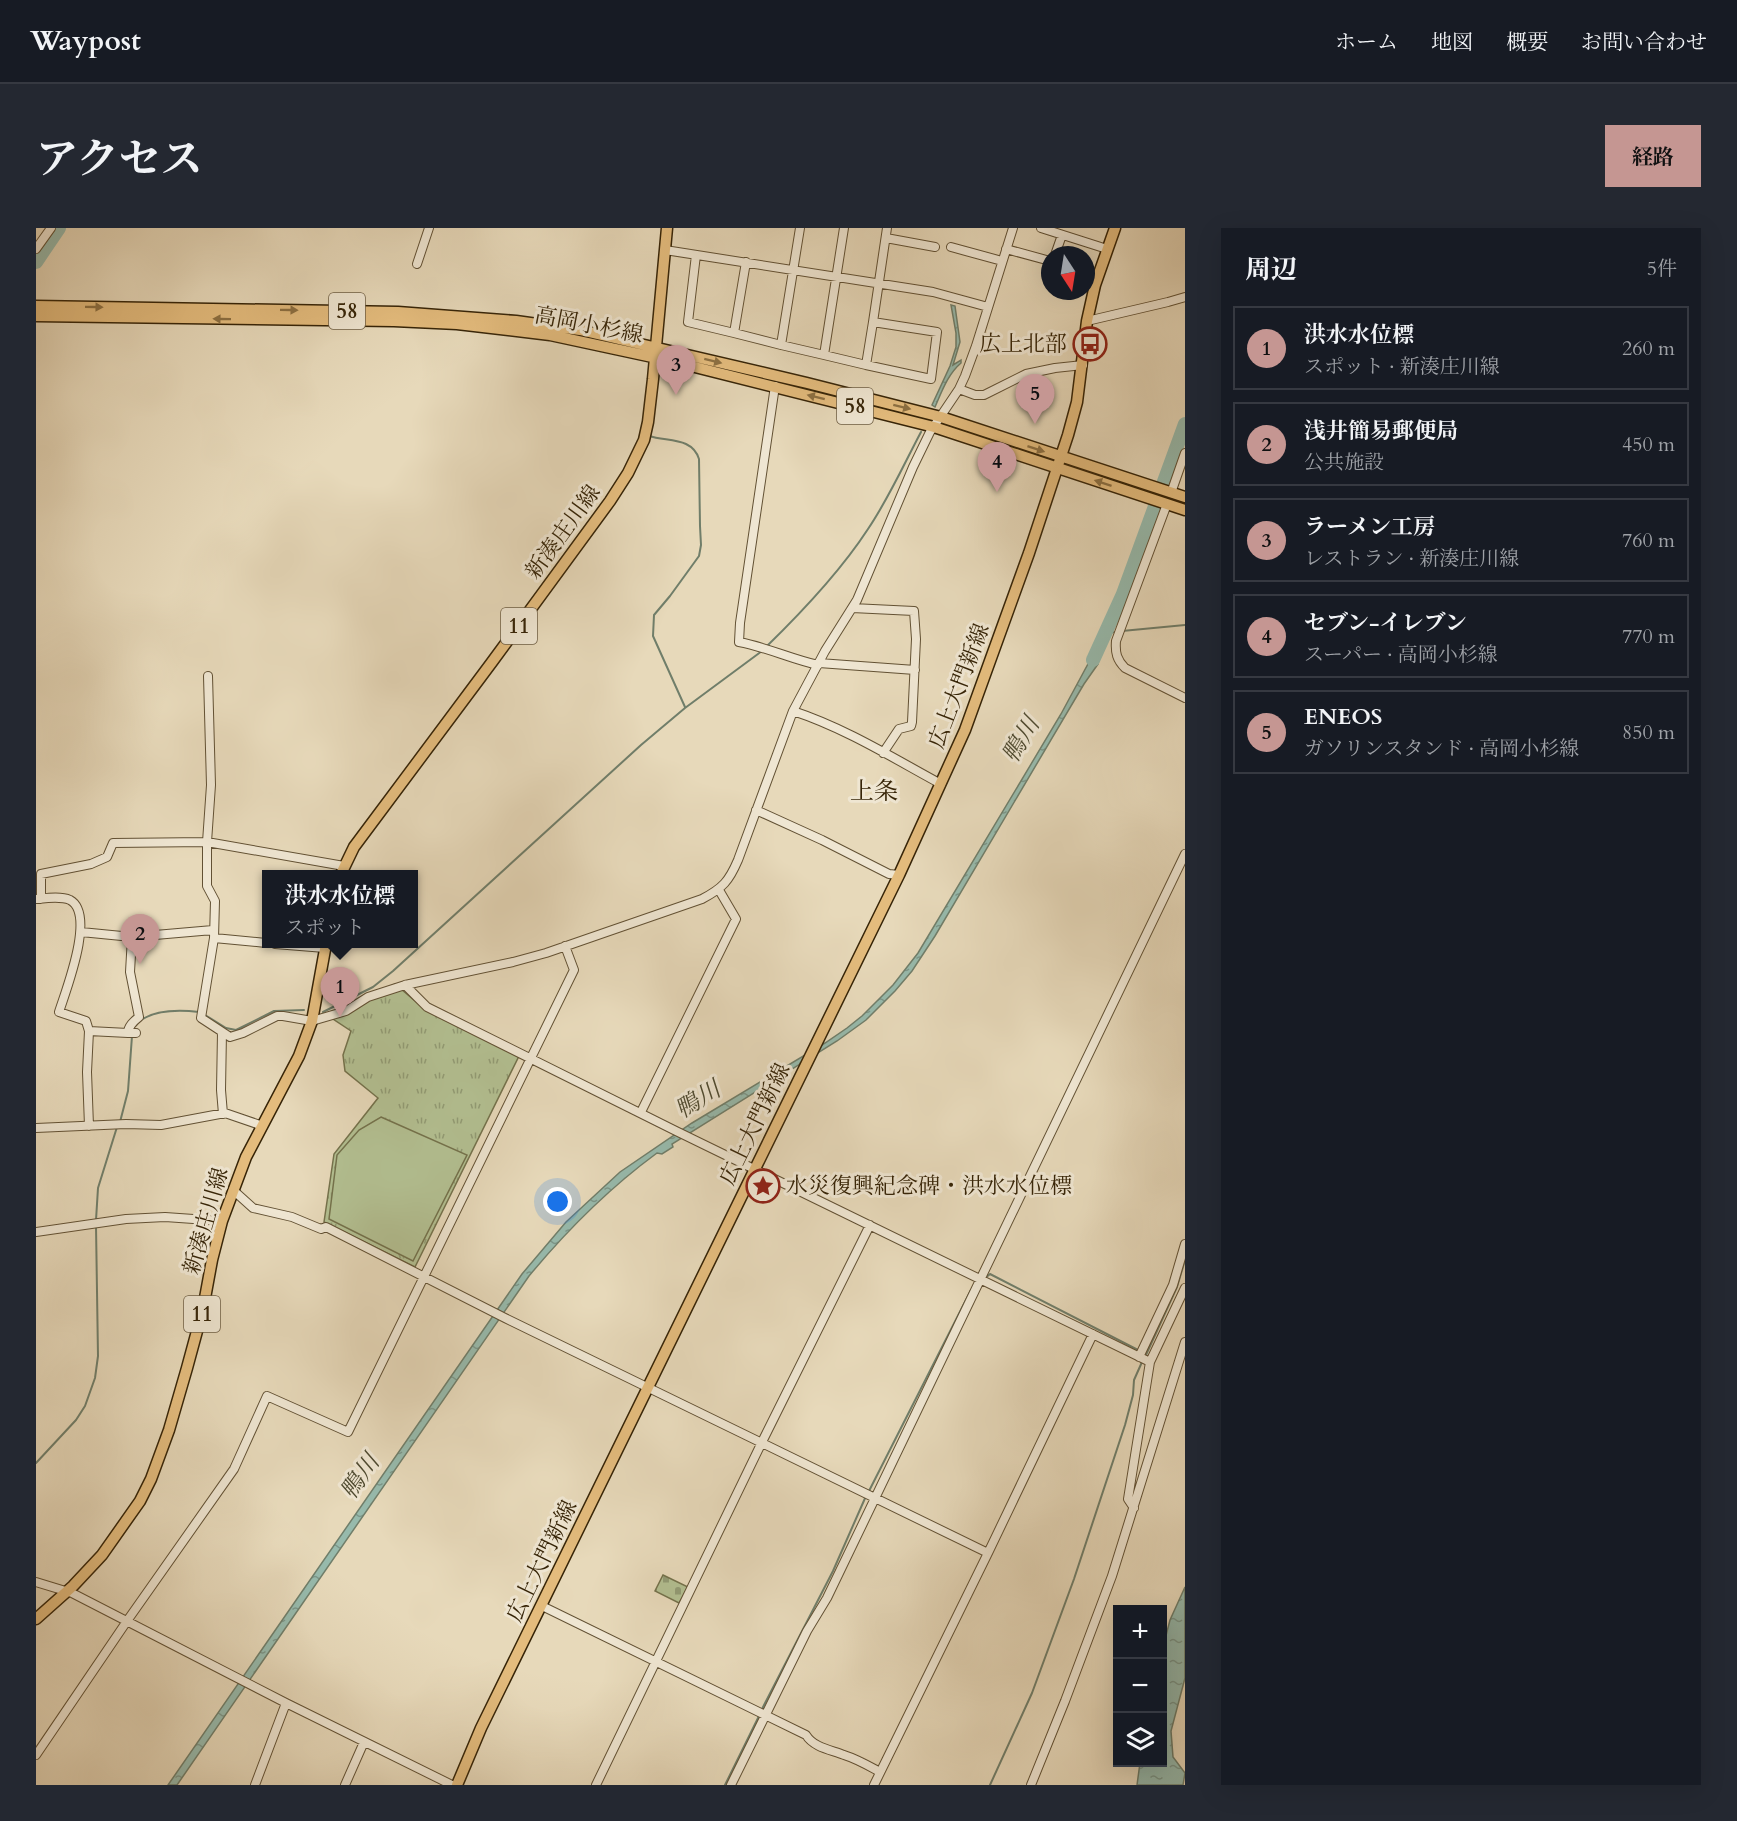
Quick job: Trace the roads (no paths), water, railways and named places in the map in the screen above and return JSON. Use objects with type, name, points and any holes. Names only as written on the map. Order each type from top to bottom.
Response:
[{"type":"main road","name":"新湊庄川線","points":[[342,870],[360,839],[610,501],[628,473],[646,431],[667,228]]},
{"type":"main road","name":"広上大門新線","points":[[458,1785],[481,1728],[899,875],[965,730],[1061,457],[1077,402],[1087,321],[1095,285],[1114,228]]},
{"type":"main road","name":"高岡小杉線","points":[[36,306],[398,312],[516,321],[580,330],[775,386],[934,427],[1185,510]]},
{"type":"main road","name":"高岡小杉線","points":[[36,316],[394,321],[457,324],[550,335],[655,353],[941,417],[1185,497]]},
{"type":"main road","name":"新湊庄川線","points":[[36,1619],[102,1555],[140,1501],[151,1479],[169,1430],[187,1368],[203,1309],[222,1221],[246,1157],[299,1056],[312,1022],[326,948]]},
{"type":"street","points":[[36,249],[51,228]]},
{"type":"street","points":[[417,264],[429,228]]},
{"type":"street","points":[[781,345],[800,228]]},
{"type":"street","points":[[824,355],[844,228]]},
{"type":"street","points":[[866,365],[887,228]]},
{"type":"street","points":[[208,676],[211,785],[207,886],[215,901],[213,934],[201,1018],[230,1037],[277,1016],[312,1022],[346,1011],[368,997],[405,985],[513,962],[565,946],[719,890],[732,874],[793,711],[852,608],[913,466],[934,427],[959,389],[969,365],[1013,228]]},
{"type":"street","points":[[1042,228],[1107,249]]},
{"type":"street","points":[[1058,246],[1062,235]]},
{"type":"street","points":[[886,238],[935,247]]},
{"type":"street","points":[[951,247],[1002,261]]},
{"type":"street","points":[[1006,249],[1041,259]]},
{"type":"street","points":[[665,250],[933,292],[987,308]]},
{"type":"street","points":[[696,255],[688,322],[930,378],[937,332],[873,322]]},
{"type":"street","points":[[734,333],[746,262]]},
{"type":"street","points":[[1087,321],[1185,297]]},
{"type":"street","points":[[959,389],[975,395],[984,395],[1026,374],[1083,365]]},
{"type":"street","points":[[775,386],[739,642],[762,646],[783,656],[819,664],[915,670]]},
{"type":"street","points":[[1169,492],[1185,453]]},
{"type":"street","points":[[1165,503],[1116,641],[1115,650],[1118,660],[1125,668],[1185,698]]},
{"type":"street","points":[[852,608],[914,611],[915,670],[910,726],[899,729],[883,753]]},
{"type":"street","points":[[793,711],[840,730],[941,784]]},
{"type":"street","points":[[756,810],[821,839],[889,874],[899,875]]},
{"type":"street","points":[[89,1125],[87,1072],[89,1031],[86,1021],[59,1012],[76,957],[81,932],[78,908],[70,900],[39,899],[41,874],[91,864],[106,857],[113,843],[207,842],[342,870]]},
{"type":"street","points":[[731,1785],[807,1631],[827,1598],[1185,854]]},
{"type":"street","points":[[641,1112],[736,920],[719,890]]},
{"type":"street","points":[[81,932],[132,937],[213,934],[262,942]]},
{"type":"street","points":[[89,1031],[132,1033],[128,1030],[139,1017],[130,972],[132,937]]},
{"type":"street","points":[[36,1755],[234,1469],[267,1396],[348,1432],[574,970],[565,946]]},
{"type":"street","points":[[405,985],[427,1007],[1150,1362]]},
{"type":"street","points":[[222,1032],[223,1114]]},
{"type":"street","points":[[36,1128],[126,1124],[161,1125],[223,1114],[263,1126]]},
{"type":"street","points":[[233,1190],[253,1208],[292,1217],[321,1229],[326,1227],[504,1318],[988,1553]]},
{"type":"street","points":[[36,1232],[126,1219],[165,1217],[222,1221]]},
{"type":"street","points":[[596,1785],[870,1225]]},
{"type":"street","points":[[1139,1357],[1173,1285],[1185,1244]]},
{"type":"street","points":[[1134,1508],[1128,1499],[1150,1362],[1185,1288]]},
{"type":"street","points":[[874,1785],[1093,1334]]},
{"type":"street","points":[[1031,1785],[1112,1576],[1185,1342]]},
{"type":"street","points":[[36,1582],[67,1591],[452,1785]]},
{"type":"street","points":[[542,1606],[806,1735],[808,1740],[833,1753],[843,1754],[880,1772]]},
{"type":"street","points":[[255,1785],[286,1703]]},
{"type":"street","points":[[345,1785],[364,1742]]},
{"type":"water","points":[[951,305],[955,306],[960,342],[953,365],[961,360],[961,363],[949,378],[935,407],[932,405],[956,347]]},
{"type":"water","points":[[1099,641],[1105,644],[1096,662],[1098,664],[912,971],[866,1020],[837,1041],[672,1144],[673,1147],[662,1154],[657,1153],[605,1195],[559,1242],[529,1276],[177,1785],[168,1785],[522,1274],[566,1222],[620,1172],[692,1123],[847,1028],[893,985],[918,953],[1061,714],[1089,662],[1088,658],[1090,659]]},
{"type":"water","points":[[1185,1587],[1185,1678],[1171,1731],[1173,1757],[1185,1773],[1183,1785],[1137,1785],[1139,1767],[1167,1767],[1167,1632]]},
{"type":"waterway","points":[[36,262],[59,228]]},
{"type":"waterway","name":"鴨川","points":[[1093,660],[1123,594],[1185,424]]},
{"type":"waterway","points":[[766,647],[820,591],[857,545],[883,505],[921,432]]},
{"type":"waterway","points":[[649,436],[685,444],[696,452],[699,459],[701,545],[699,556],[654,615],[653,636],[685,707]]},
{"type":"waterway","points":[[1122,631],[1185,625]]},
{"type":"waterway","points":[[1106,633],[1116,632]]},
{"type":"waterway","points":[[323,1012],[373,987],[393,971],[641,745],[685,708],[762,651]]},
{"type":"waterway","points":[[205,1015],[226,1028],[236,1030],[274,1011],[304,1010]]},
{"type":"waterway","points":[[141,1020],[161,1013],[199,1012]]},
{"type":"waterway","points":[[120,1122],[128,1091],[132,1036]]},
{"type":"waterway","points":[[96,1220],[98,1188],[117,1127]]},
{"type":"waterway","points":[[36,1463],[76,1420],[85,1406],[95,1378],[98,1356],[96,1226]]},
{"type":"waterway","points":[[1145,1357],[1177,1287],[1185,1260]]},
{"type":"waterway","points":[[984,1279],[990,1274],[1138,1350]]},
{"type":"waterway","points":[[869,1491],[971,1290]]},
{"type":"waterway","points":[[990,1785],[1032,1693],[1074,1579],[1125,1425],[1133,1395],[1134,1380],[1142,1362]]},
{"type":"waterway","points":[[762,1709],[833,1571],[866,1496]]},
{"type":"waterway","points":[[725,1785],[760,1714]]},
{"type":"place","name":"広上北部","points":[[1090,344]]},
{"type":"place","name":"ラーメン工房","points":[[676,395]]},
{"type":"place","name":"ENEOS","points":[[1035,424]]},
{"type":"place","name":"セブン-イレブン","points":[[997,492]]},
{"type":"place","name":"浅井簡易郵便局","points":[[140,964]]},
{"type":"place","name":"洪水水位標","points":[[340,1017]]},
{"type":"place","name":"水災復興紀念碑・洪水水位標","points":[[763,1186]]},
{"type":"district","name":"上条","points":[[874,791]]}]
